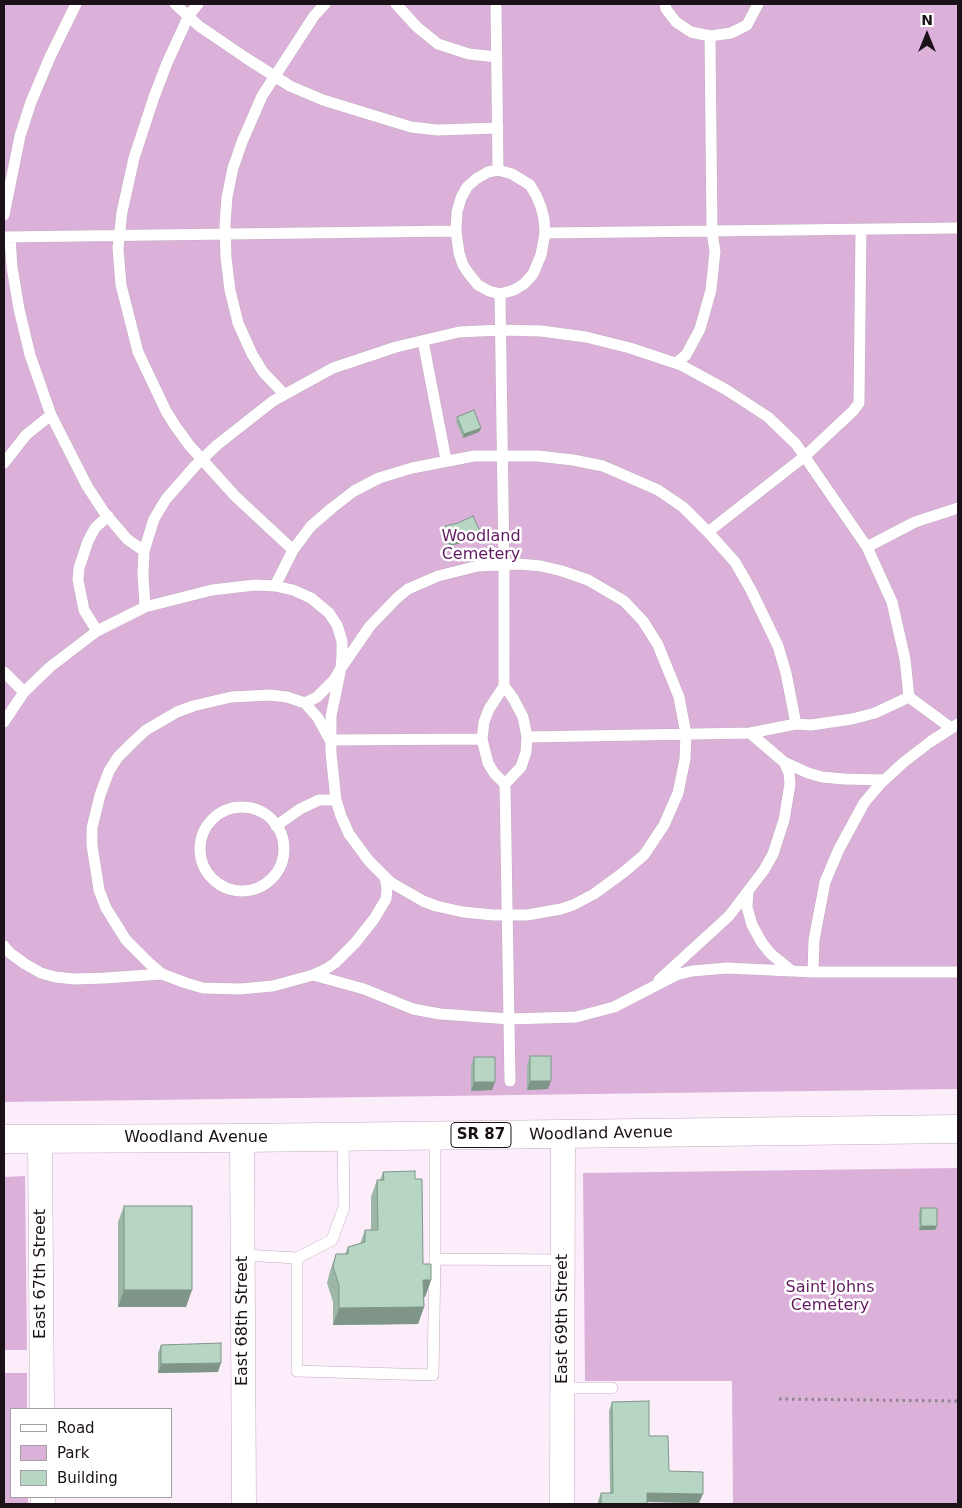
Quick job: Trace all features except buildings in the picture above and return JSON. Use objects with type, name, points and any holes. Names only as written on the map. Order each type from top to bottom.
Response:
[{"type":"main road","name":"Woodland Avenue","points":[[4,1139],[343,1137],[958,1129]]},
{"type":"street","name":"East 69th Street","points":[[562,1504],[563,1134]]},
{"type":"street","name":"East 68th Street","points":[[242,1138],[244,1504]]},
{"type":"street","name":"East 67th Street","points":[[40,1139],[42,1408]]},
{"type":"lane","points":[[4,215],[20,136],[47,64],[76,4]]},
{"type":"lane","points":[[175,4],[200,26],[274,76],[290,86],[323,100],[411,127],[437,130],[498,128]]},
{"type":"lane","points":[[198,4],[189,15],[167,63],[140,136],[122,212],[118,259],[121,285],[138,352],[166,410],[189,444],[235,496],[293,550]]},
{"type":"lane","points":[[284,394],[263,372],[252,354],[238,323],[230,290],[225,234],[227,197],[233,168],[262,96],[314,16],[325,4]]},
{"type":"lane","points":[[396,4],[417,27],[438,44],[464,53],[497,57]]},
{"type":"lane","points":[[496,4],[498,170]]},
{"type":"lane","points":[[665,4],[666,9],[676,22],[691,32],[710,36],[731,33],[747,24],[758,4]]},
{"type":"lane","points":[[676,363],[686,355],[700,328],[711,290],[715,251],[712,232],[710,36]]},
{"type":"lane","points":[[498,170],[512,174],[530,185],[540,207],[545,233],[541,255],[532,274],[524,284],[514,290],[500,294],[478,285],[469,274],[463,265],[459,253],[456,231],[457,212],[461,198],[468,187],[476,179],[488,172],[498,170]]},
{"type":"lane","points":[[545,233],[958,228]]},
{"type":"lane","points":[[708,532],[805,456],[853,411],[859,403],[861,229]]},
{"type":"lane","points":[[144,551],[122,534],[87,486],[51,415],[30,355],[19,309],[7,237],[456,231]]},
{"type":"lane","points":[[500,294],[504,686],[489,709],[484,722],[482,739],[488,763],[494,773],[505,784],[510,1081]]},
{"type":"lane","points":[[145,607],[144,551],[154,519],[166,499],[203,459],[259,412],[284,394],[333,368],[364,356],[460,332],[500,330],[541,331],[586,337],[676,363],[725,389],[768,417],[796,444],[805,456],[867,548],[892,602],[905,659],[910,697],[955,726],[904,762],[884,780],[864,803],[839,849],[825,882],[814,940],[813,972]]},
{"type":"lane","points":[[423,341],[446,460]]},
{"type":"lane","points":[[4,463],[26,435],[51,415]]},
{"type":"lane","points":[[275,586],[293,550],[311,526],[354,491],[379,478],[446,460],[474,456],[538,456],[604,466],[658,490],[683,507],[734,562],[766,619],[778,646],[786,673],[796,724]]},
{"type":"lane","points":[[867,548],[915,522],[958,508]]},
{"type":"lane","points":[[97,631],[84,610],[78,580],[88,541],[95,528],[108,516]]},
{"type":"lane","points":[[4,722],[24,692],[50,667],[97,631],[145,607],[212,590],[245,586],[275,586],[293,590],[311,598],[329,613],[337,625],[342,641],[341,668],[332,710],[330,740],[336,800],[349,834],[364,854],[396,886],[436,906],[476,914],[508,915],[545,912],[573,905],[609,884],[644,854],[664,825],[678,793],[685,759],[686,734],[681,704],[672,676],[656,641],[643,621],[634,611],[608,591],[575,575],[541,566],[504,564],[456,571],[438,576],[408,589],[383,611],[341,668],[326,689],[317,697],[305,703]]},
{"type":"lane","points":[[4,672],[24,692]]},
{"type":"lane","points":[[504,686],[524,717],[527,736],[526,752],[521,767],[505,784]]},
{"type":"lane","points":[[162,974],[126,940],[106,908],[99,890],[92,845],[92,828],[100,794],[109,771],[118,757],[146,730],[177,712],[231,697],[270,695],[287,697],[305,703],[318,718],[330,740]]},
{"type":"lane","points":[[527,736],[750,733],[796,724],[852,719],[875,712],[910,697]]},
{"type":"lane","points":[[750,733],[784,762],[822,777],[884,780]]},
{"type":"lane","points":[[330,740],[482,739]]},
{"type":"lane","points":[[650,988],[729,916],[764,870],[773,854],[784,820],[790,784],[789,773],[784,762]]},
{"type":"lane","points":[[276,826],[306,806],[319,800],[336,800]]},
{"type":"lane","points":[[249,808],[269,817],[276,826],[283,841],[284,856],[279,869],[270,881],[258,888],[244,892],[218,885],[208,876],[202,864],[201,837],[207,825],[216,815],[229,809],[249,808]]},
{"type":"lane","points":[[4,946],[25,964],[41,973],[55,977],[75,979],[162,974],[203,988],[240,989],[274,986],[314,975],[326,970],[335,963],[355,943],[374,919],[386,899],[385,877]]},
{"type":"lane","points":[[748,892],[747,907],[752,925],[762,943],[771,954],[792,970]]},
{"type":"lane","points":[[386,899],[396,893],[408,893]]},
{"type":"lane","points":[[314,975],[364,989],[413,1009],[440,1014],[510,1019],[576,1017],[595,1013],[614,1007],[676,975],[692,971],[726,968],[813,972],[958,972]]},
{"type":"lane","points":[[297,1258],[297,1371],[433,1375],[435,1136]]},
{"type":"lane","points":[[242,1255],[297,1258],[332,1240],[344,1207],[343,1137]]},
{"type":"lane","points":[[435,1259],[563,1260]]},
{"type":"lane","points":[[562,1388],[612,1388]]},
{"type":"path","points":[[779,1399],[958,1400]]},
{"type":"green space","name":"Woodland Cemetery","points":[[4,4],[958,4],[958,1089],[4,1102]]},
{"type":"green space","name":"Saint Johns Cemetery","points":[[958,1168],[958,1504],[733,1504],[732,1381],[585,1381],[583,1173]]},
{"type":"green space","points":[[25,1176],[27,1350],[4,1350],[4,1177]]},
{"type":"green space","points":[[4,1373],[27,1373],[27,1408],[10,1408],[10,1498],[28,1498],[28,1504],[4,1504]]}]
